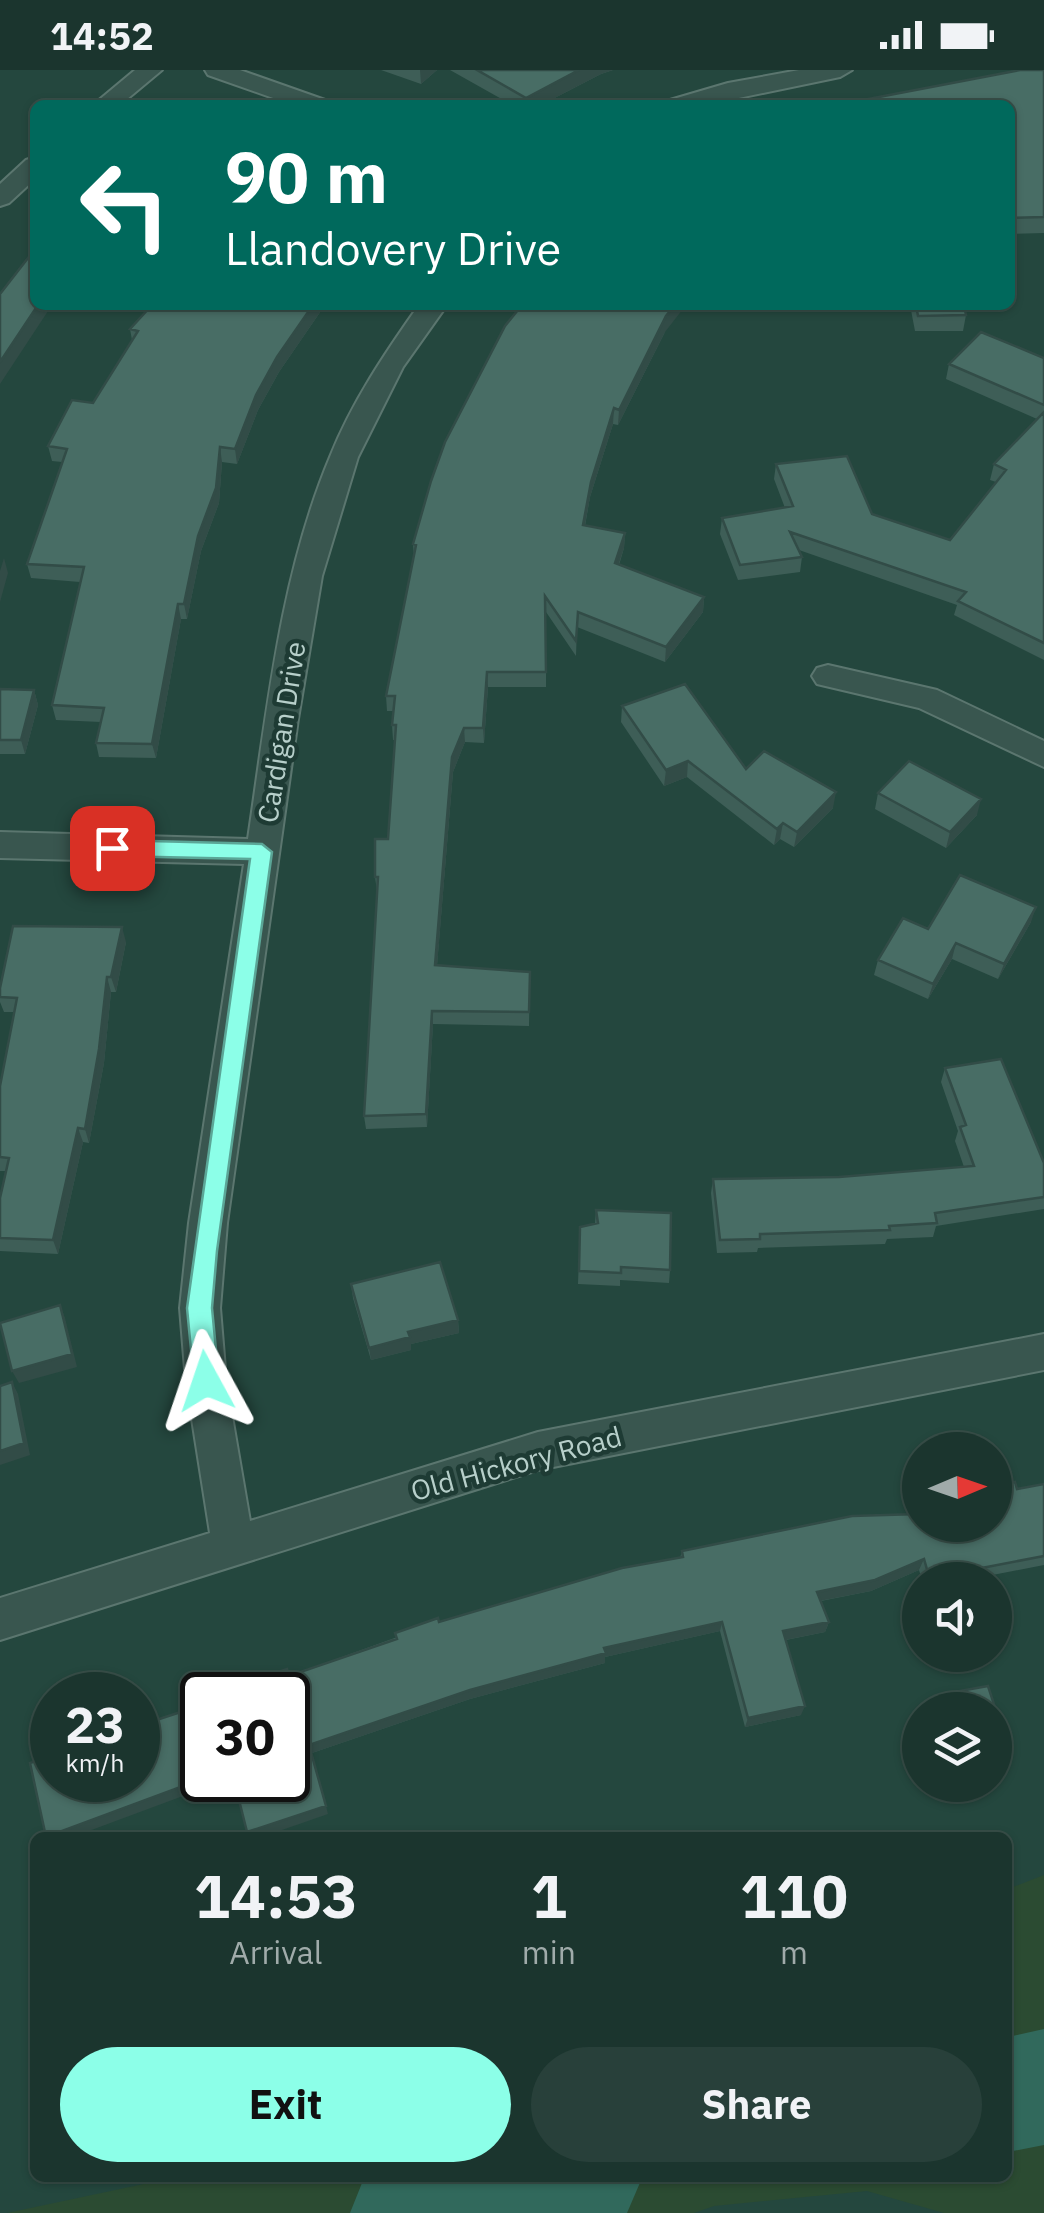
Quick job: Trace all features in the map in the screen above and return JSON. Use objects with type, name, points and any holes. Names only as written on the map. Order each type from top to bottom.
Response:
[{"type":"street","points":[[111,100],[150,70]]},
{"type":"street","points":[[218,70],[302,100]]},
{"type":"street","points":[[695,100],[728,90],[840,70]]},
{"type":"street","points":[[0,198],[30,170]]},
{"type":"street","name":"Cardigan Drive","points":[[234,1544],[206,1381],[200,1308],[262,852],[307,576],[333,491],[344,457],[390,366],[429,310]]},
{"type":"street","points":[[828,676],[926,698],[964,713],[1044,755]]},
{"type":"street","points":[[0,845],[262,852]]},
{"type":"street","name":"Old Hickory Road","points":[[0,1619],[538,1451],[1044,1352]]},
{"type":"green space","points":[[1044,1875],[1044,2213],[944,2213],[867,2191],[714,2206],[694,2213],[7,2213],[153,2182],[1012,2182],[1012,1887]]},
{"type":"building","points":[[477,70],[579,70],[526,98]]},
{"type":"building","points":[[1020,70],[1044,70],[1044,217],[1015,218],[1015,100],[863,100]]},
{"type":"building","points":[[30,255],[30,310],[35,310],[0,362],[0,294]]},
{"type":"building","points":[[147,310],[310,310],[256,395],[235,449],[220,447],[216,488],[198,536],[184,604],[178,604],[152,744],[96,743],[104,708],[52,705],[84,567],[27,564],[67,449],[48,446],[72,400],[93,403],[138,331],[130,329]]},
{"type":"building","points":[[518,310],[671,310],[619,410],[614,408],[591,482],[583,525],[625,533],[615,563],[704,597],[666,647],[578,612],[576,641],[545,596],[546,672],[487,672],[483,728],[464,728],[452,757],[435,965],[530,972],[529,1012],[432,1011],[426,1114],[364,1116],[378,877],[375,839],[388,839],[396,725],[392,725],[395,696],[386,696],[416,545],[413,544],[445,442],[505,326]]},
{"type":"building","points":[[917,310],[965,310],[966,315],[918,316]]},
{"type":"building","points":[[981,332],[1044,358],[1044,405],[949,364]]},
{"type":"building","points":[[1044,412],[1044,643],[958,601],[966,592],[790,532],[802,557],[740,565],[722,518],[793,506],[776,464],[847,456],[872,514],[950,540],[1006,470],[994,464]]},
{"type":"building","points":[[685,684],[746,769],[764,751],[836,792],[797,832],[783,823],[777,829],[688,761],[666,770],[622,706]]},
{"type":"building","points":[[0,689],[34,690],[21,740],[0,740]]},
{"type":"building","points":[[909,761],[981,799],[950,832],[878,793]]},
{"type":"building","points":[[960,875],[1036,907],[1004,964],[956,943],[933,984],[878,960],[903,918],[928,929]]},
{"type":"building","points":[[13,926],[122,927],[111,977],[107,977],[85,1129],[78,1128],[53,1240],[0,1238],[0,1198],[9,1158],[0,1157],[0,1086],[17,998],[0,997],[0,988]]},
{"type":"building","points":[[1001,1059],[1044,1163],[1044,1197],[935,1213],[937,1223],[889,1226],[890,1230],[760,1234],[760,1239],[720,1240],[713,1179],[839,1177],[974,1166],[960,1127],[966,1125],[945,1068]]},
{"type":"building","points":[[596,1210],[671,1213],[670,1270],[621,1267],[621,1273],[579,1271],[580,1227],[598,1223]]},
{"type":"building","points":[[440,1262],[458,1320],[408,1332],[410,1337],[369,1348],[351,1284]]},
{"type":"building","points":[[60,1305],[72,1354],[12,1371],[0,1323]]},
{"type":"building","points":[[12,1382],[24,1443],[0,1451],[0,1386]]},
{"type":"building","points":[[1012,1483],[1017,1489],[1044,1484],[1044,1556],[1012,1562],[924,1559],[902,1562],[902,1568],[875,1580],[817,1592],[829,1622],[783,1631],[805,1706],[748,1718],[722,1622],[604,1648],[606,1653],[470,1690],[310,1745],[310,1672],[301,1672],[397,1639],[395,1633],[622,1568],[683,1557],[682,1551],[852,1516],[902,1514],[902,1542],[1012,1542]]},
{"type":"building","points":[[988,1686],[990,1692],[954,1692]]},
{"type":"building","points":[[180,1712],[180,1787],[160,1795],[160,1719]]},
{"type":"building","points":[[310,1749],[326,1806],[247,1832],[240,1802],[310,1802]]},
{"type":"building","points":[[38,1802],[140,1802],[59,1832],[45,1832]]},
{"type":"waterway","points":[[1012,2093],[1044,2087]]},
{"type":"waterway","points":[[409,2213],[563,2182]]},
{"type":"route","points":[[112,848],[262,852],[205,1251],[200,1308],[206,1381]]}]
